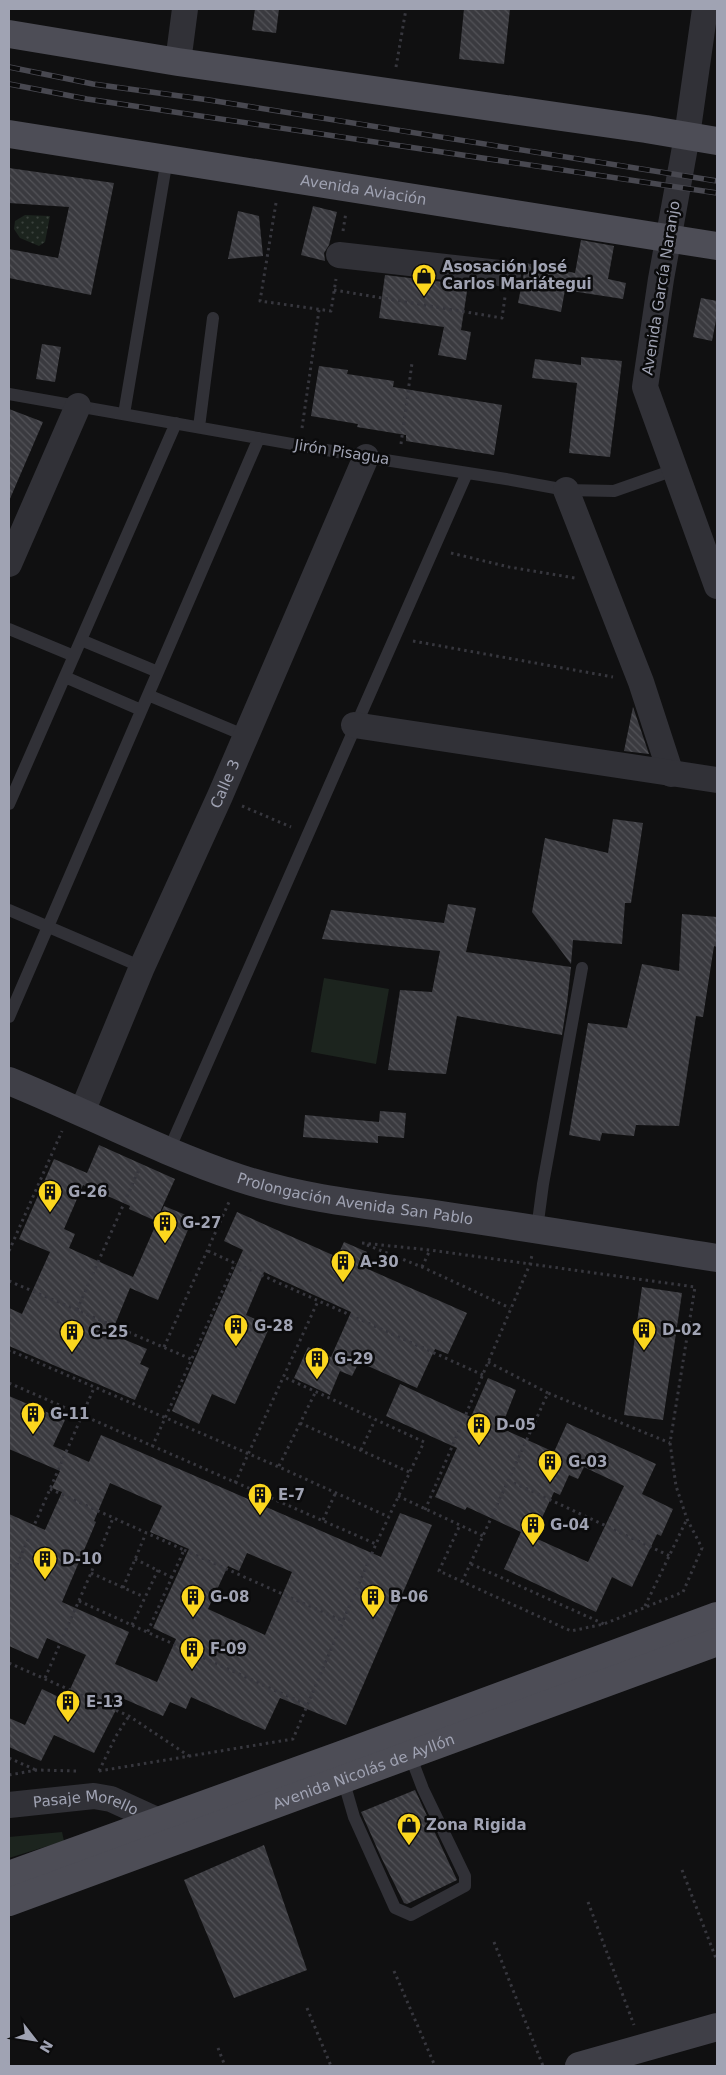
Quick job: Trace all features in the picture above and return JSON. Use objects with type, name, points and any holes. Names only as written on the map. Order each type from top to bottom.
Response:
[{"type":"main road","points":[[9,34],[178,62],[717,141]]},
{"type":"main road","name":"Avenida Aviación","points":[[9,134],[717,246]]},
{"type":"main road","name":"Avenida Nicolás de Ayllón","points":[[9,1875],[717,1616]]},
{"type":"main road","name":"Avenida Nicolás de Ayllón","points":[[9,1902],[717,1642]]},
{"type":"street","points":[[178,62],[185,9]]},
{"type":"street","name":"Avenida García Naranjo","points":[[705,9],[687,136],[668,238],[645,387],[717,586]]},
{"type":"street","points":[[339,255],[508,274]]},
{"type":"street","points":[[9,564],[78,406]]},
{"type":"street","name":"Calle 3","points":[[77,1110],[220,796],[366,457]]},
{"type":"street","points":[[566,490],[641,682],[671,774]]},
{"type":"street","points":[[354,725],[717,780]]},
{"type":"street","name":"Prolongación Avenida San Pablo","points":[[9,1081],[240,1178],[318,1197],[717,1258]]},
{"type":"street","name":"Pasaje Morello","points":[[9,1805],[94,1796],[111,1799],[159,1821]]},
{"type":"street","points":[[579,2066],[717,2027]]},
{"type":"lane","points":[[124,414],[167,160]]},
{"type":"lane","points":[[199,427],[213,318]]},
{"type":"lane","name":"Jirón Pisagua","points":[[9,394],[300,446],[566,490],[614,491],[674,470]]},
{"type":"lane","points":[[9,804],[176,423]]},
{"type":"lane","points":[[9,1017],[259,438]]},
{"type":"lane","points":[[160,1146],[306,834],[467,473]]},
{"type":"lane","points":[[9,629],[74,656]]},
{"type":"lane","points":[[81,640],[158,672]]},
{"type":"lane","points":[[65,677],[142,710]]},
{"type":"lane","points":[[148,695],[246,736]]},
{"type":"lane","points":[[9,910],[142,967]]},
{"type":"lane","points":[[537,1229],[543,1184],[582,968]]},
{"type":"lane","points":[[343,1779],[354,1817],[395,1908],[411,1915],[465,1886],[465,1876],[422,1789],[410,1755]]},
{"type":"path","points":[[392,93],[406,9]]},
{"type":"path","points":[[280,177],[260,301],[331,311]]},
{"type":"path","points":[[300,446],[319,310]]},
{"type":"path","points":[[398,462],[412,363]]},
{"type":"path","points":[[433,549],[509,566],[602,582]]},
{"type":"path","points":[[393,638],[641,682]]},
{"type":"path","points":[[220,796],[306,834]]},
{"type":"path","points":[[9,1251],[77,1110]]},
{"type":"path","points":[[77,1310],[160,1146]]},
{"type":"path","points":[[164,1347],[240,1178]]},
{"type":"path","points":[[425,1510],[530,1264],[537,1229]]},
{"type":"path","points":[[460,1525],[439,1571],[571,1631],[604,1624],[684,1592],[702,1548],[687,1519],[676,1486],[670,1443],[695,1286],[430,1250],[362,1243],[422,1267],[510,1308]]},
{"type":"path","points":[[208,1250],[483,1375]]},
{"type":"path","points":[[422,1267],[430,1250]]},
{"type":"path","points":[[152,1447],[235,1262]]},
{"type":"path","points":[[9,1281],[191,1359]]},
{"type":"path","points":[[234,1483],[318,1301]]},
{"type":"path","points":[[9,1352],[9,1350],[279,1466],[389,1517]]},
{"type":"path","points":[[488,1362],[548,1393],[670,1443]]},
{"type":"path","points":[[90,1771],[292,1739],[376,1544],[424,1442],[284,1377]]},
{"type":"path","points":[[9,1383],[376,1544]]},
{"type":"path","points":[[9,1583],[94,1388]]},
{"type":"path","points":[[279,1466],[315,1392]]},
{"type":"path","points":[[462,1582],[548,1393]]},
{"type":"path","points":[[361,1450],[375,1420]]},
{"type":"path","points":[[300,1423],[409,1472]]},
{"type":"path","points":[[508,1480],[670,1556]]},
{"type":"path","points":[[50,1489],[343,1621]]},
{"type":"path","points":[[323,1520],[336,1492]]},
{"type":"path","points":[[398,1496],[483,1536]]},
{"type":"path","points":[[45,1678],[79,1602],[113,1518]]},
{"type":"path","points":[[645,1606],[687,1519]]},
{"type":"path","points":[[123,1588],[146,1533]]},
{"type":"path","points":[[148,1632],[184,1550]]},
{"type":"path","points":[[135,1559],[173,1578]]},
{"type":"path","points":[[471,1564],[604,1624]]},
{"type":"path","points":[[9,1565],[15,1568]]},
{"type":"path","points":[[132,1625],[158,1570]]},
{"type":"path","points":[[91,1573],[144,1597]]},
{"type":"path","points":[[79,1602],[307,1705]]},
{"type":"path","points":[[9,1663],[129,1716],[189,1756]]},
{"type":"path","points":[[99,1771],[116,1736],[129,1716]]},
{"type":"path","points":[[9,1758],[37,1770]]},
{"type":"path","points":[[9,1775],[37,1770],[81,1771]]},
{"type":"path","points":[[682,1870],[717,1961]]},
{"type":"path","points":[[588,1902],[643,2047]]},
{"type":"path","points":[[494,1942],[543,2066]]},
{"type":"path","points":[[394,1971],[435,2066]]},
{"type":"path","points":[[307,2008],[331,2066]]},
{"type":"path","points":[[218,2048],[225,2066]]},
{"type":"shaded area","points":[[25,215],[50,216],[45,242],[39,246],[20,238],[14,229],[15,221]]},
{"type":"shaded area","points":[[324,978],[389,989],[376,1064],[311,1052]]},
{"type":"shaded area","points":[[62,1832],[64,1841],[9,1858],[9,1837]]},
{"type":"building","points":[[255,9],[279,9],[276,33],[252,30]]},
{"type":"building","points":[[464,9],[510,9],[504,64],[459,59]]},
{"type":"building","points":[[9,168],[114,183],[91,295],[9,278],[9,249],[58,258],[69,207],[9,203]]},
{"type":"building","points":[[313,206],[337,212],[329,245],[324,253],[325,261],[301,255]]},
{"type":"building","points":[[238,211],[259,216],[263,256],[228,259]]},
{"type":"building","points":[[581,240],[614,246],[608,279],[626,283],[623,299],[565,290],[561,312],[518,303],[526,263],[575,273]]},
{"type":"building","name":"Asosación José Carlos Mariátegui","points":[[385,275],[468,285],[461,330],[471,332],[466,360],[438,355],[444,327],[379,318]]},
{"type":"building","points":[[701,298],[717,301],[717,315],[712,341],[693,337]]},
{"type":"building","points":[[42,344],[61,347],[55,382],[36,379]]},
{"type":"building","points":[[581,357],[622,361],[610,457],[569,453],[577,383],[532,378],[535,359],[581,365]]},
{"type":"building","points":[[319,366],[348,370],[347,374],[394,381],[393,387],[502,405],[494,455],[406,441],[406,435],[357,427],[358,424],[311,416]]},
{"type":"building","points":[[9,409],[43,422],[9,501]]},
{"type":"building","points":[[633,707],[649,754],[624,751]]},
{"type":"building","points":[[613,819],[643,823],[631,903],[625,903],[622,944],[573,940],[571,964],[532,912],[545,838],[608,853]]},
{"type":"building","points":[[448,904],[476,908],[466,952],[571,967],[562,1035],[457,1016],[446,1074],[388,1070],[400,990],[432,992],[440,951],[322,939],[331,910],[444,923]]},
{"type":"building","points":[[682,914],[717,917],[717,947],[714,946],[703,1017],[696,1016],[679,1126],[636,1125],[634,1136],[602,1133],[600,1141],[569,1135],[588,1023],[627,1028],[642,964],[679,971]]},
{"type":"building","points":[[380,1111],[406,1113],[404,1138],[378,1136],[378,1143],[303,1137],[305,1115],[379,1122]]},
{"type":"building","points":[[99,1145],[175,1179],[156,1221],[129,1209],[130,1206],[83,1185],[64,1229],[75,1234],[69,1248],[133,1277],[164,1206],[193,1218],[158,1300],[130,1288],[111,1334],[147,1349],[140,1364],[149,1368],[135,1400],[9,1346],[9,1308],[22,1314],[50,1252],[19,1239],[54,1159],[87,1173]]},
{"type":"building","points":[[237,1212],[337,1257],[344,1242],[367,1252],[361,1266],[467,1313],[448,1354],[435,1349],[417,1388],[359,1362],[352,1376],[340,1371],[330,1395],[294,1378],[308,1347],[331,1357],[351,1312],[264,1272],[246,1315],[270,1326],[235,1404],[212,1394],[199,1424],[172,1411],[243,1250],[224,1241]]},
{"type":"building","name":"D-02","points":[[642,1287],[682,1293],[663,1420],[624,1415]]},
{"type":"building","points":[[488,1378],[516,1390],[501,1428],[554,1452],[567,1423],[656,1464],[642,1494],[673,1509],[661,1536],[657,1534],[632,1587],[612,1577],[596,1612],[504,1569],[521,1532],[467,1507],[465,1510],[435,1497],[457,1448],[386,1416],[400,1384],[471,1417]],"holes":[[[584,1467],[624,1486],[588,1562],[533,1537],[554,1492],[560,1495],[569,1475],[578,1479]]]},
{"type":"building","points":[[9,1396],[65,1420],[53,1446],[89,1462],[101,1435],[381,1557],[400,1513],[432,1525],[346,1725],[280,1698],[265,1730],[191,1697],[186,1709],[170,1702],[163,1716],[122,1698],[94,1753],[54,1735],[41,1761],[9,1747],[9,1718],[25,1725],[42,1689],[65,1700],[86,1655],[47,1638],[38,1659],[9,1646],[9,1514],[45,1530],[62,1492],[52,1488],[60,1471],[9,1449]],"holes":[[[110,1483],[162,1506],[150,1532],[189,1549],[153,1628],[176,1639],[157,1682],[115,1664],[129,1632],[62,1602],[96,1522],[94,1521]],[[247,1553],[292,1572],[265,1635],[208,1609],[228,1566],[239,1571]]]},
{"type":"building","name":"Zona Rigida","points":[[415,1790],[457,1880],[407,1904],[404,1903],[381,1857],[361,1812]]},
{"type":"building","points":[[264,1845],[307,1970],[234,1998],[184,1880]]},
{"type":"railway","points":[[9,67],[93,84],[209,100],[717,181]]},
{"type":"railway","points":[[9,84],[87,99],[717,193]]},
{"type":"place","name":"Asosación José Carlos Mariátegui","points":[[424,297]]},
{"type":"place","name":"G-26","points":[[50,1213]]},
{"type":"place","name":"G-27","points":[[165,1244]]},
{"type":"place","name":"A-30","points":[[343,1283]]},
{"type":"place","name":"G-28","points":[[236,1347]]},
{"type":"place","name":"D-02","points":[[644,1351]]},
{"type":"place","name":"C-25","points":[[72,1353]]},
{"type":"place","name":"G-29","points":[[317,1380]]},
{"type":"place","name":"G-11","points":[[33,1435]]},
{"type":"place","name":"D-05","points":[[479,1446]]},
{"type":"place","name":"G-03","points":[[550,1483]]},
{"type":"place","name":"E-7","points":[[260,1516]]},
{"type":"place","name":"G-04","points":[[533,1546]]},
{"type":"place","name":"D-10","points":[[45,1580]]},
{"type":"place","name":"G-08","points":[[193,1618]]},
{"type":"place","name":"B-06","points":[[373,1618]]},
{"type":"place","name":"F-09","points":[[192,1670]]},
{"type":"place","name":"E-13","points":[[68,1723]]},
{"type":"place","name":"Zona Rigida","points":[[409,1846]]}]
